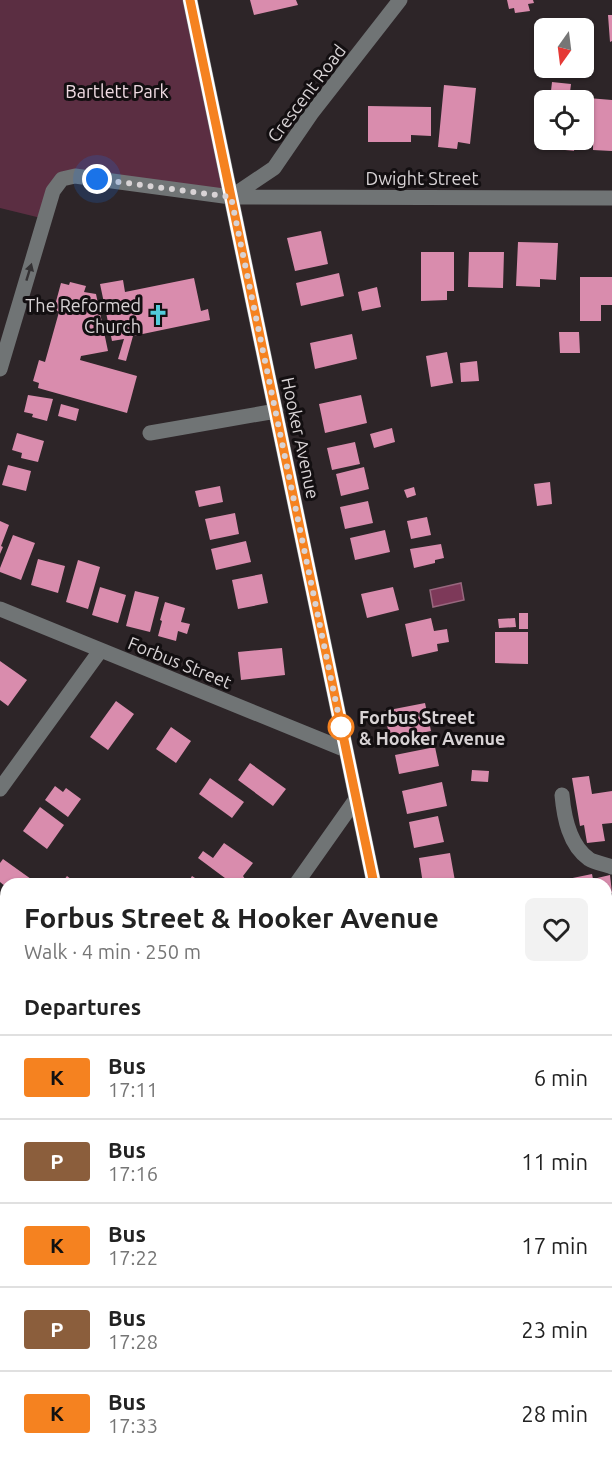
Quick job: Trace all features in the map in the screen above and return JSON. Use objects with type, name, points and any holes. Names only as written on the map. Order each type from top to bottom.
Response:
[{"type":"street","name":"Hooker Avenue","points":[[190,0],[373,878]]},
{"type":"street","name":"Crescent Road","points":[[231,197],[274,168],[311,114],[400,0]]},
{"type":"street","name":"Dwight Street","points":[[0,369],[53,191],[62,179],[75,176],[231,197],[612,198]]},
{"type":"street","points":[[150,433],[276,411]]},
{"type":"street","name":"Forbus Street","points":[[0,609],[346,750]]},
{"type":"street","points":[[0,789],[100,651]]},
{"type":"street","points":[[562,795],[566,825],[582,852],[590,860],[612,867]]},
{"type":"street","points":[[300,878],[356,799]]},
{"type":"green space","name":"Bartlett Park","points":[[0,0],[190,0],[231,197],[62,179],[45,219],[0,208]]},
{"type":"shaded area","points":[[461,583],[464,600],[433,607],[430,590]]},
{"type":"building","points":[[250,0],[296,0],[298,5],[254,15]]},
{"type":"building","points":[[507,0],[533,0],[534,3],[528,4],[530,11],[515,13],[514,8],[509,9]]},
{"type":"building","points":[[608,15],[612,15],[612,41],[610,42]]},
{"type":"building","points":[[552,82],[571,84],[570,90],[551,90]]},
{"type":"building","points":[[444,85],[476,88],[470,144],[458,142],[457,149],[438,147]]},
{"type":"building","points":[[594,98],[612,100],[612,151],[593,150]]},
{"type":"building","points":[[368,106],[431,107],[431,136],[411,135],[411,142],[368,142]]},
{"type":"building","points":[[321,231],[328,264],[295,271],[287,238]]},
{"type":"building","points":[[518,242],[558,243],[556,280],[540,279],[540,287],[516,286]]},
{"type":"building","points":[[421,252],[454,252],[454,291],[447,291],[447,300],[421,301]]},
{"type":"building","points":[[469,252],[504,252],[503,288],[468,287]]},
{"type":"building","points":[[339,273],[344,296],[301,306],[296,283]]},
{"type":"building","points":[[580,277],[612,277],[612,305],[601,305],[601,321],[580,321]]},
{"type":"building","name":"The Reformed Church","points":[[194,278],[201,311],[208,309],[210,320],[133,336],[126,361],[118,359],[124,339],[112,341],[100,284],[123,280],[125,292]]},
{"type":"building","points":[[70,282],[86,286],[84,292],[96,294],[108,351],[81,356],[80,360],[137,376],[127,413],[38,388],[39,383],[33,381],[39,360],[45,362],[59,312],[54,309],[61,283],[69,285]]},
{"type":"building","points":[[377,287],[381,307],[362,311],[358,292]]},
{"type":"building","points":[[559,332],[579,332],[580,353],[560,353]]},
{"type":"building","points":[[352,334],[357,359],[315,369],[310,343]]},
{"type":"building","points":[[447,352],[453,383],[431,387],[426,356]]},
{"type":"building","points":[[477,361],[479,381],[461,382],[460,363]]},
{"type":"building","points":[[28,395],[53,399],[47,421],[24,412]]},
{"type":"building","points":[[361,395],[367,423],[325,433],[319,404]]},
{"type":"building","points":[[61,404],[79,409],[76,421],[58,416]]},
{"type":"building","points":[[392,428],[395,442],[374,448],[370,434]]},
{"type":"building","points":[[17,433],[44,441],[38,462],[21,458],[22,453],[12,450]]},
{"type":"building","points":[[355,442],[360,464],[332,470],[327,448]]},
{"type":"building","points":[[8,465],[31,471],[26,491],[2,485]]},
{"type":"building","points":[[364,467],[369,489],[341,496],[336,474]]},
{"type":"building","points":[[550,482],[552,504],[537,506],[534,484]]},
{"type":"building","points":[[220,486],[223,502],[199,507],[195,491]]},
{"type":"building","points":[[414,487],[416,495],[407,498],[404,490]]},
{"type":"building","points":[[368,501],[373,523],[345,529],[340,507]]},
{"type":"building","points":[[235,513],[239,534],[210,540],[205,519]]},
{"type":"building","points":[[427,517],[431,535],[411,539],[407,521]]},
{"type":"building","points":[[0,521],[9,525],[0,554]]},
{"type":"building","points":[[385,530],[390,552],[355,560],[350,538]]},
{"type":"building","points":[[13,535],[35,543],[21,580],[0,572]]},
{"type":"building","points":[[246,541],[251,562],[216,570],[211,549]]},
{"type":"building","points":[[441,544],[444,558],[435,560],[435,563],[414,568],[410,549]]},
{"type":"building","points":[[38,559],[65,566],[58,593],[31,585]]},
{"type":"building","points":[[78,560],[100,567],[88,609],[66,602]]},
{"type":"building","points":[[262,574],[268,603],[238,609],[232,580]]},
{"type":"building","points":[[100,587],[126,595],[118,623],[92,615]]},
{"type":"building","points":[[393,587],[399,610],[367,618],[361,594]]},
{"type":"building","points":[[135,591],[159,597],[150,632],[126,626]]},
{"type":"building","points":[[165,602],[185,608],[181,622],[190,624],[187,634],[178,631],[176,641],[158,636]]},
{"type":"building","points":[[519,613],[528,613],[528,629],[519,629]]},
{"type":"building","points":[[431,618],[434,631],[447,629],[449,642],[437,644],[438,651],[412,657],[405,624]]},
{"type":"building","points":[[515,618],[516,627],[499,628],[498,619]]},
{"type":"building","points":[[495,632],[528,632],[528,664],[495,663]]},
{"type":"building","points":[[282,648],[285,675],[241,680],[238,652]]},
{"type":"building","points":[[0,661],[27,680],[8,706],[0,700]]},
{"type":"building","points":[[116,701],[134,714],[108,750],[90,737]]},
{"type":"building","points":[[425,703],[431,731],[390,739],[384,711]]},
{"type":"building","points":[[171,727],[191,741],[176,763],[156,749]]},
{"type":"building","points":[[435,747],[439,766],[399,774],[395,755]]},
{"type":"building","points":[[250,763],[286,789],[273,806],[238,780]]},
{"type":"building","points":[[472,770],[489,771],[488,782],[471,781]]},
{"type":"building","points":[[589,776],[592,794],[612,791],[612,823],[602,824],[605,841],[587,843],[584,825],[580,826],[572,778]]},
{"type":"building","points":[[210,778],[244,802],[232,818],[199,794]]},
{"type":"building","points":[[442,782],[447,806],[407,814],[402,791]]},
{"type":"building","points":[[55,786],[63,792],[66,788],[81,799],[68,817],[45,800]]},
{"type":"building","points":[[40,807],[64,825],[47,849],[23,831]]},
{"type":"building","points":[[438,816],[444,842],[414,848],[409,822]]},
{"type":"building","points":[[224,843],[253,863],[243,876],[244,878],[225,878],[198,858],[203,851],[213,858]]},
{"type":"building","points":[[450,853],[454,878],[422,878],[419,858]]},
{"type":"building","points":[[3,859],[30,878],[0,878],[0,863]]},
{"type":"building","points":[[592,874],[593,878],[573,878]]},
{"type":"bus line","name":"K","points":[[190,0],[373,878]]},
{"type":"place","name":"The Reformed Church","points":[[158,315]]},
{"type":"place","name":"Forbus Street & Hooker Avenue","points":[[341,727]]},
{"type":"route","points":[[97,179],[231,197],[341,727]]}]
